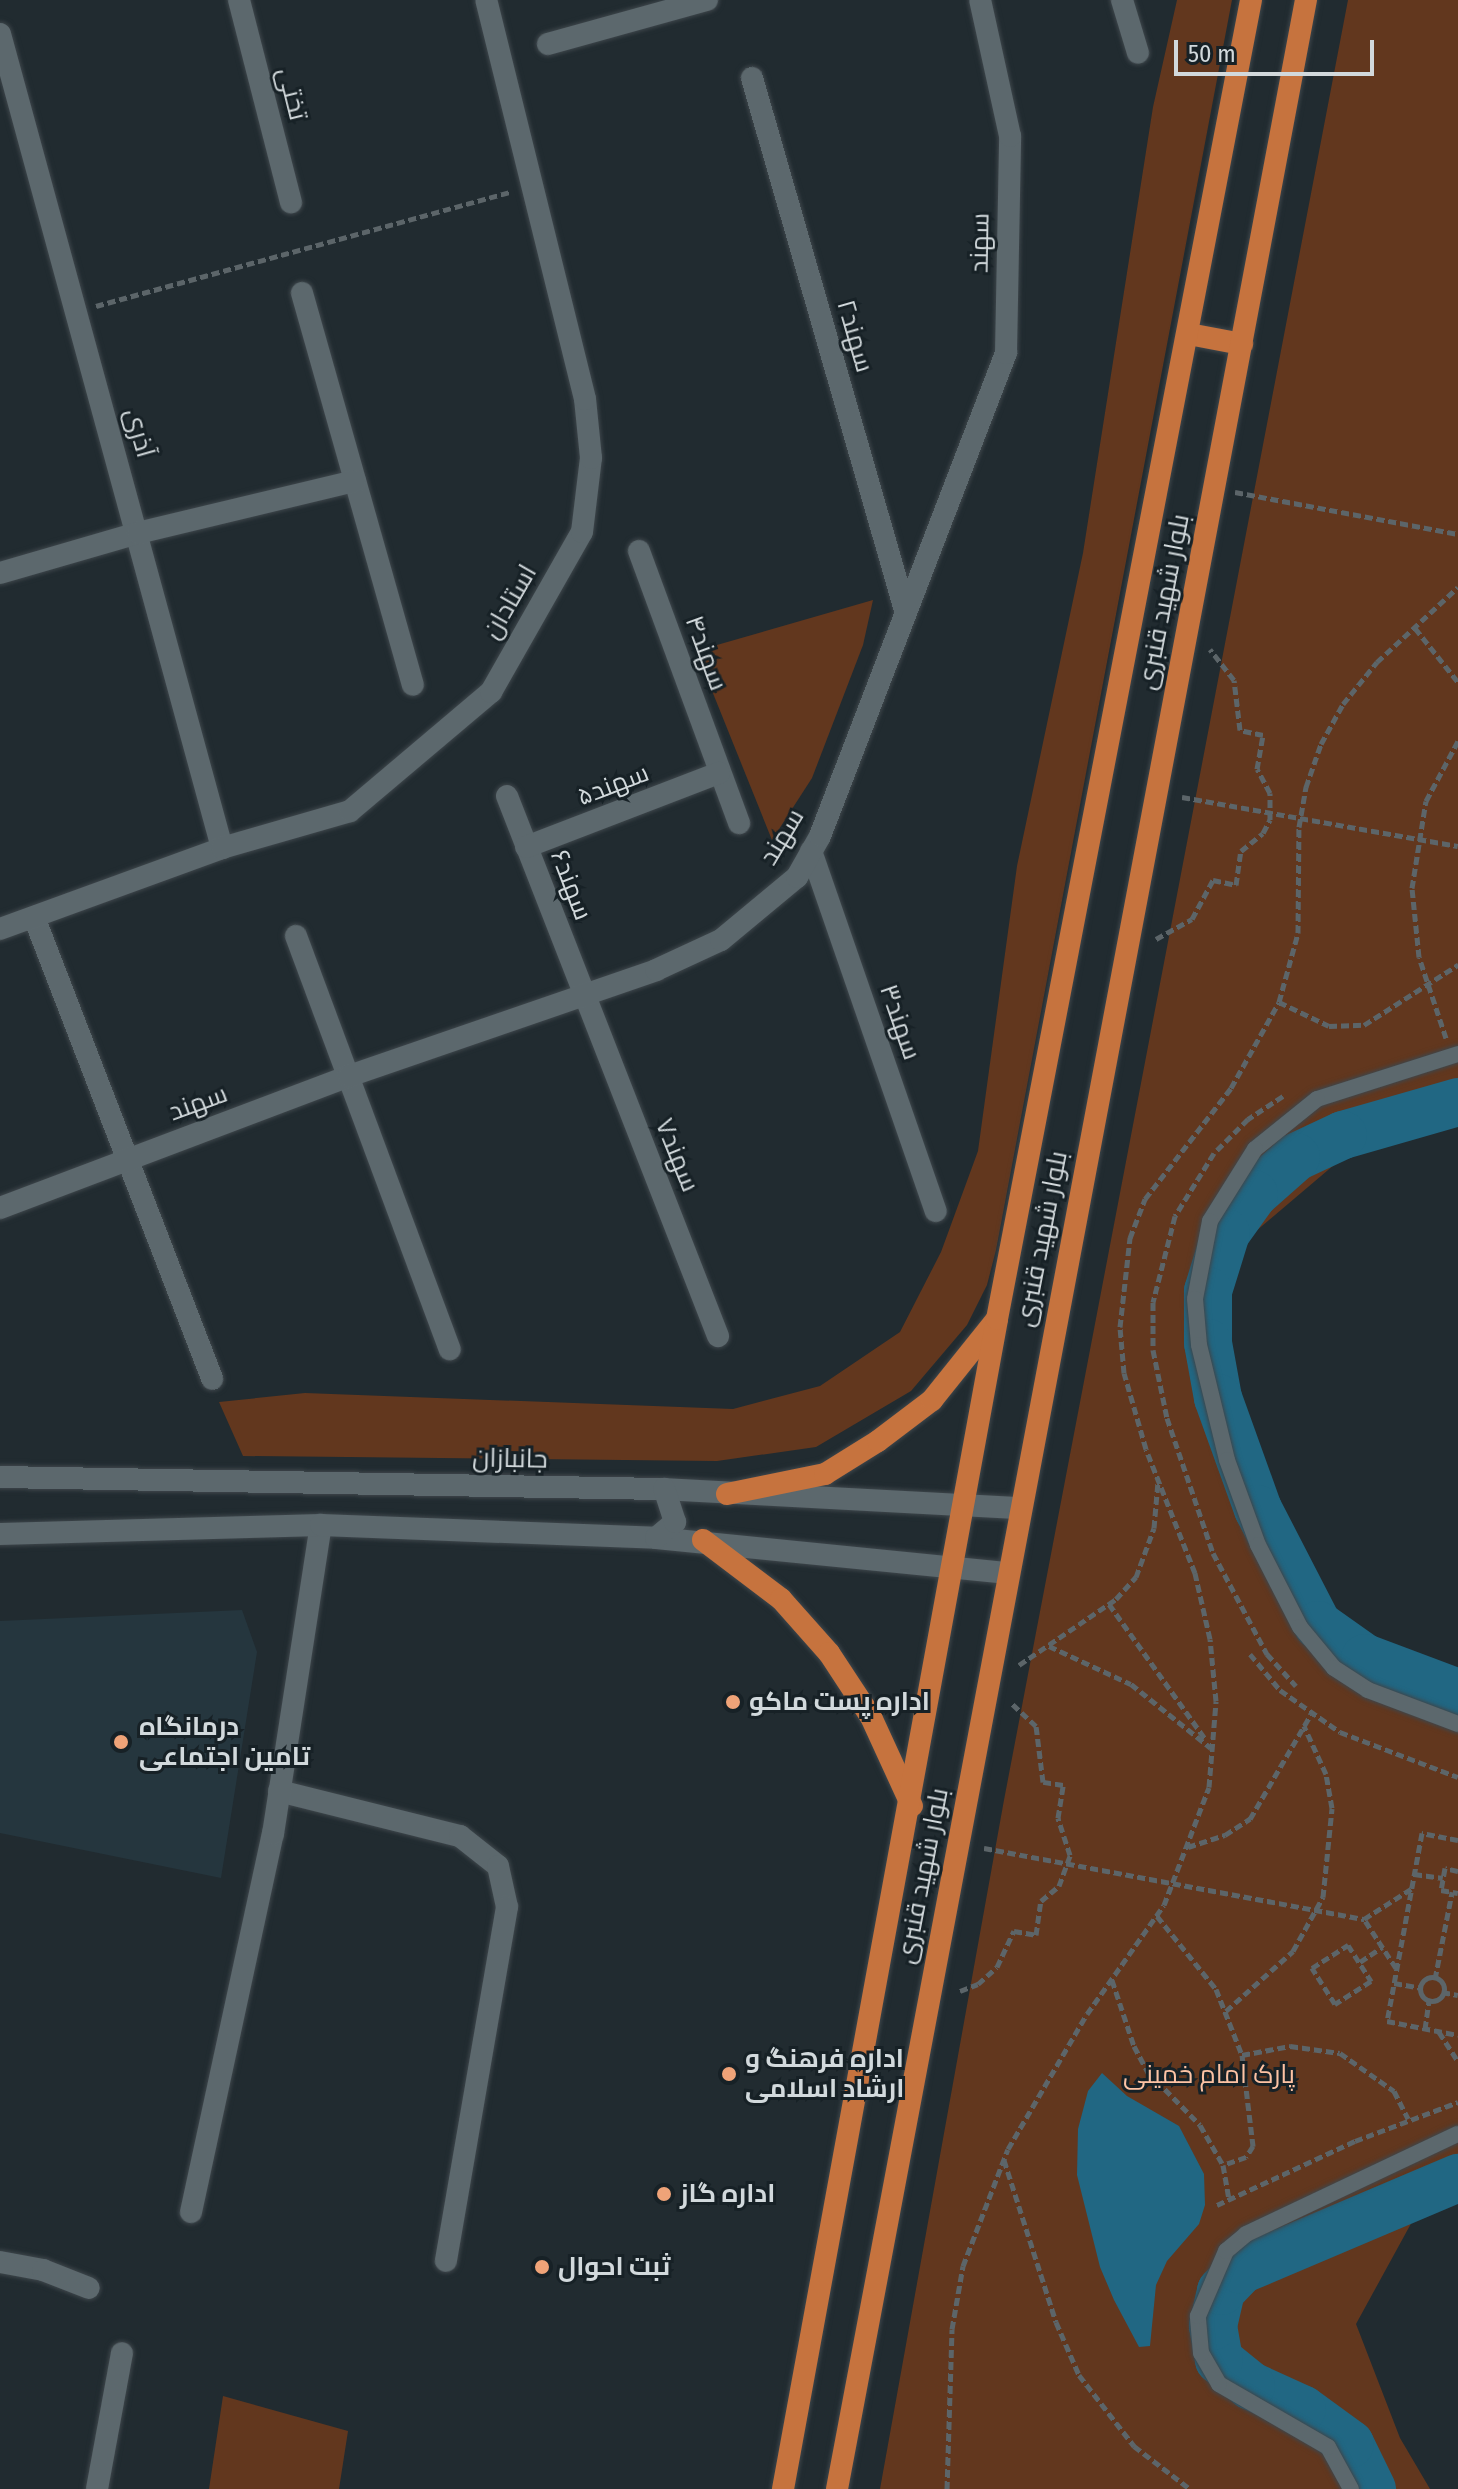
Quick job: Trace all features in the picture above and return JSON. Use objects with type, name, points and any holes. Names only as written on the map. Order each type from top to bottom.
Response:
[{"type":"highway","name":"بلوار شهید قنبری","points":[[783,2489],[912,1806],[997,1319],[1251,0]]},
{"type":"highway","name":"بلوار شهید قنبری","points":[[837,2489],[1019,1508],[1306,0]]},
{"type":"highway","points":[[1189,334],[1242,344]]},
{"type":"highway","points":[[727,1494],[825,1474],[878,1441],[932,1400],[997,1319]]},
{"type":"highway","points":[[703,1540],[781,1599],[829,1653],[871,1717],[912,1806]]},
{"type":"street","name":"تختی","points":[[239,0],[291,202]]},
{"type":"street","name":"استادان","points":[[0,929],[222,848],[350,811],[491,692],[582,532],[591,458],[585,399],[536,185],[486,0]]},
{"type":"street","points":[[548,44],[707,0]]},
{"type":"street","name":"سهند","points":[[0,1208],[349,1076],[656,970],[721,940],[797,877],[811,851],[1006,353],[1010,136],[980,0]]},
{"type":"street","points":[[1122,0],[1138,53]]},
{"type":"street","name":"آذری","points":[[0,34],[222,848]]},
{"type":"street","name":"سهند۲","points":[[752,78],[905,610]]},
{"type":"street","points":[[302,293],[413,685]]},
{"type":"street","points":[[0,573],[138,533],[355,481]]},
{"type":"street","name":"سهند۴","points":[[639,551],[739,823]]},
{"type":"street","name":"سهند۵","points":[[526,847],[719,773]]},
{"type":"street","name":"سهند۶","points":[[507,796],[583,994]]},
{"type":"street","name":"سهند۳","points":[[811,851],[936,1211]]},
{"type":"street","points":[[34,917],[212,1379]]},
{"type":"street","points":[[296,936],[450,1349]]},
{"type":"street","name":"سهند۷","points":[[583,994],[718,1336]]},
{"type":"street","points":[[0,1461],[46,1480]]},
{"type":"street","name":"جانبازان","points":[[0,1477],[664,1489],[965,1502],[1019,1508]]},
{"type":"street","points":[[656,1538],[675,1522],[664,1489]]},
{"type":"street","points":[[191,2212],[279,1791],[321,1525]]},
{"type":"street","points":[[0,1534],[321,1525],[703,1540],[1008,1573]]},
{"type":"street","points":[[279,1791],[460,1836],[498,1866],[507,1907],[446,2261]]},
{"type":"street","points":[[0,2262],[43,2270],[89,2288]]},
{"type":"street","points":[[97,2489],[122,2353]]},
{"type":"lane","points":[[1453,1047],[1317,1099],[1255,1149],[1210,1221],[1195,1299],[1199,1345],[1227,1460],[1258,1545],[1300,1627],[1345,1676],[1458,1724]]},
{"type":"lane","points":[[1351,2489],[1328,2447],[1219,2384],[1201,2353],[1198,2316],[1226,2251],[1246,2234],[1458,2134]]},
{"type":"path","points":[[76,311],[536,185]]},
{"type":"path","points":[[1214,488],[1458,534]]},
{"type":"path","points":[[947,2489],[945,2444],[963,2266],[1004,2159],[1112,1979],[1157,1916],[1188,1847],[1209,1787],[1216,1701],[1210,1639],[1195,1573],[1158,1479],[1124,1373],[1120,1327],[1130,1238],[1145,1199],[1231,1088],[1279,1002],[1298,933],[1301,819],[1321,744],[1343,704],[1377,662],[1458,587]]},
{"type":"path","points":[[1415,628],[1458,682]]},
{"type":"path","points":[[1156,939],[1192,919],[1213,880],[1236,885],[1241,851],[1263,833],[1271,813],[1270,793],[1257,769],[1263,735],[1240,730],[1234,680],[1210,649]]},
{"type":"path","points":[[1453,1047],[1428,986],[1412,923],[1412,888],[1426,801],[1458,741]]},
{"type":"path","points":[[1182,797],[1458,846]]},
{"type":"path","points":[[1279,1002],[1329,1026],[1348,1028],[1364,1025],[1458,965]]},
{"type":"path","points":[[1453,1047],[1458,1038]]},
{"type":"path","points":[[1433,1045],[1453,1047]]},
{"type":"path","points":[[1288,1093],[1248,1119],[1214,1153],[1175,1216],[1153,1302],[1153,1350],[1167,1418],[1213,1553],[1267,1654],[1296,1686]]},
{"type":"path","points":[[1019,1665],[1109,1604],[1136,1577],[1148,1551],[1158,1479]]},
{"type":"path","points":[[1109,1604],[1212,1748]]},
{"type":"path","points":[[1049,1646],[1131,1684],[1212,1748]]},
{"type":"path","points":[[1250,1654],[1280,1690],[1311,1714],[1377,1749],[1458,1777]]},
{"type":"path","points":[[960,1991],[978,1984],[997,1967],[1014,1931],[1036,1935],[1041,1901],[1059,1886],[1068,1864],[1069,1843],[1058,1818],[1063,1785],[1043,1782],[1036,1726],[1012,1704]]},
{"type":"path","points":[[1188,1847],[1225,1835],[1250,1819],[1311,1714]]},
{"type":"path","points":[[1226,2011],[1293,1951],[1317,1910],[1332,1840],[1332,1808],[1322,1763],[1304,1726]]},
{"type":"path","points":[[1458,1840],[1422,1833],[1387,2021],[1458,2035]]},
{"type":"path","points":[[984,1848],[1364,1919],[1412,1888]]},
{"type":"path","points":[[1435,1979],[1455,1892],[1441,1890],[1443,1878],[1445,1868],[1457,1870],[1458,1863]]},
{"type":"path","points":[[1414,1874],[1443,1878]]},
{"type":"path","points":[[1157,1916],[1201,1966],[1226,2011],[1242,2055],[1253,2146],[1246,2157],[1223,2165]]},
{"type":"path","points":[[1364,1919],[1396,1969]]},
{"type":"path","points":[[1348,1945],[1359,1962],[1371,1981],[1335,2004],[1312,1968],[1348,1945]]},
{"type":"path","points":[[1359,1962],[1382,1947]]},
{"type":"path","points":[[1423,1977],[1445,1981],[1441,2002],[1419,1998],[1421,1988],[1423,1977]]},
{"type":"path","points":[[1112,1979],[1134,2046],[1148,2072],[1200,2125],[1223,2165],[1229,2199]]},
{"type":"path","points":[[1394,1983],[1421,1988]]},
{"type":"path","points":[[1442,1992],[1458,1995]]},
{"type":"path","points":[[1425,2029],[1429,2000]]},
{"type":"path","points":[[1439,2031],[1458,2061]]},
{"type":"path","points":[[1242,2055],[1290,2046],[1340,2053],[1394,2091],[1408,2119]]},
{"type":"path","points":[[1217,2205],[1408,2119],[1458,2102]]},
{"type":"path","points":[[1004,2159],[1056,2322],[1079,2375],[1134,2446],[1190,2489]]},
{"type":"shaded area","name":"درمانگاه تامین اجتماعی","points":[[242,1610],[257,1652],[221,1878],[0,1833],[0,1621]]},
{"type":"green space","points":[[1177,0],[1232,0],[996,1250],[987,1285],[967,1325],[911,1391],[816,1447],[717,1461],[243,1456],[219,1402],[305,1393],[733,1409],[820,1386],[900,1332],[941,1252],[978,1151],[1017,866],[1083,553],[1153,107]]},
{"type":"green space","name":"پارک امام خمینی","points":[[1348,0],[1458,0],[1458,1090],[1367,1137],[1210,1270],[1242,1490],[1285,1593],[1458,1686],[1458,2198],[1419,2209],[1356,2324],[1400,2438],[1430,2489],[880,2489],[1004,1800]]},
{"type":"green space","points":[[873,600],[863,645],[812,778],[772,840],[696,651]]},
{"type":"green space","points":[[223,2396],[348,2431],[339,2489],[209,2489]]},
{"type":"water","points":[[1102,2073],[1127,2096],[1179,2126],[1204,2174],[1205,2205],[1199,2224],[1167,2261],[1156,2285],[1150,2346],[1139,2347],[1114,2300],[1100,2267],[1077,2175],[1078,2129],[1088,2091]]},
{"type":"waterway","points":[[1458,1102],[1343,1135],[1296,1157],[1254,1194],[1226,1233],[1208,1291],[1208,1343],[1218,1398],[1258,1509],[1318,1625],[1365,1658],[1458,1693]]},
{"type":"waterway","points":[[1372,2489],[1350,2444],[1302,2409],[1251,2386],[1219,2360],[1213,2326],[1221,2291],[1241,2270],[1458,2178]]},
{"type":"place","name":"اداره پست ماکو","points":[[733,1702]]},
{"type":"place","name":"درمانگاه تامین اجتماعی","points":[[121,1742]]},
{"type":"place","name":"اداره فرهنگ و ارشاد اسلامی","points":[[729,2074]]},
{"type":"place","name":"اداره گاز","points":[[664,2194]]},
{"type":"place","name":"ثبت احوال","points":[[542,2267]]}]
